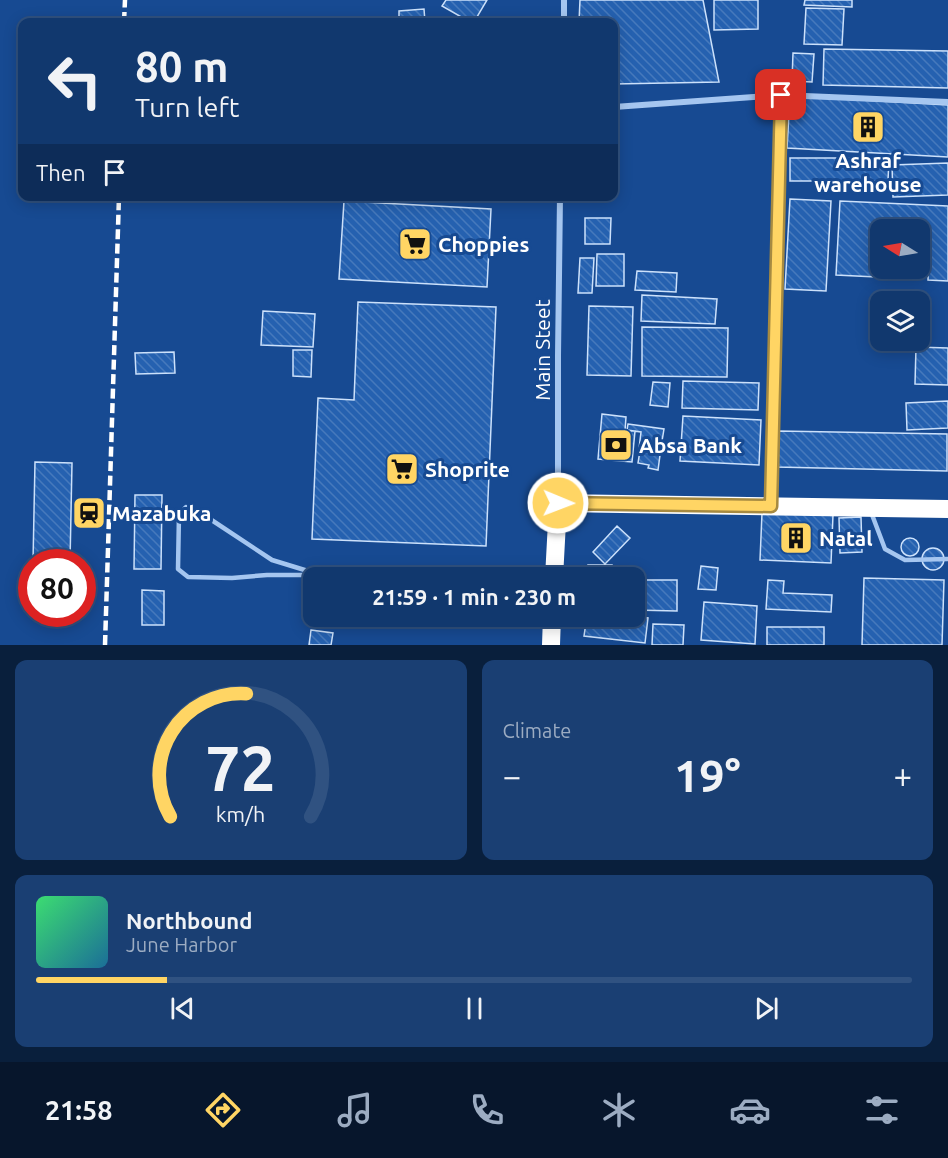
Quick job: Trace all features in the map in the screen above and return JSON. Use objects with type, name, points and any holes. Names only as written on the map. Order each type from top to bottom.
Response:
[{"type":"highway","points":[[555,567],[558,503],[948,509]]},
{"type":"highway","points":[[551,645],[552,627]]},
{"type":"street","points":[[564,0],[564,18]]},
{"type":"street","points":[[771,506],[781,95]]},
{"type":"street","points":[[618,107],[781,95],[948,102]]},
{"type":"street","name":"Main Steet","points":[[558,503],[560,201]]},
{"type":"lane","points":[[186,507],[207,517],[272,560],[321,575],[188,577],[178,569],[179,514],[186,507]]},
{"type":"lane","points":[[870,508],[885,549],[905,560],[948,559]]},
{"type":"building","points":[[446,0],[487,0],[476,18],[463,18],[442,6]]},
{"type":"building","points":[[580,0],[703,0],[719,82],[618,84],[618,18],[579,18]]},
{"type":"building","points":[[714,0],[758,0],[758,29],[714,30]]},
{"type":"building","points":[[805,0],[852,0],[852,7],[804,5]]},
{"type":"building","points":[[806,8],[844,9],[842,45],[804,44]]},
{"type":"building","points":[[424,9],[425,18],[399,18],[399,11]]},
{"type":"building","points":[[824,49],[948,51],[948,88],[823,85]]},
{"type":"building","points":[[793,53],[814,54],[812,82],[792,81]]},
{"type":"building","name":"Ashraf warehouse","points":[[790,96],[948,105],[948,157],[787,148]]},
{"type":"building","points":[[790,158],[889,158],[888,181],[790,181]]},
{"type":"building","points":[[948,163],[948,195],[893,197],[892,165]]},
{"type":"building","points":[[790,199],[831,201],[826,291],[785,289]]},
{"type":"building","name":"Choppies","points":[[344,201],[491,209],[487,287],[339,279]]},
{"type":"building","points":[[840,201],[948,206],[948,281],[928,280],[930,279],[930,219],[870,219],[870,277],[836,275]]},
{"type":"building","points":[[585,218],[611,218],[610,244],[585,244]]},
{"type":"building","points":[[597,254],[624,254],[624,286],[596,286]]},
{"type":"building","points":[[580,258],[594,258],[592,293],[578,293]]},
{"type":"building","points":[[637,271],[677,273],[676,292],[635,290]]},
{"type":"building","points":[[642,295],[717,299],[715,324],[641,321]]},
{"type":"building","name":"Shoprite","points":[[358,302],[496,307],[486,546],[312,539],[318,398],[354,400]]},
{"type":"building","points":[[589,306],[633,307],[631,376],[587,375]]},
{"type":"building","points":[[263,311],[315,314],[313,347],[261,345]]},
{"type":"building","points":[[642,327],[728,328],[727,377],[642,376]]},
{"type":"building","points":[[930,347],[948,348],[948,385],[915,384],[916,351],[930,351]]},
{"type":"building","points":[[293,350],[312,350],[311,377],[293,376]]},
{"type":"building","points":[[174,352],[175,373],[136,374],[135,353]]},
{"type":"building","points":[[683,381],[759,383],[758,410],[682,408]]},
{"type":"building","points":[[653,382],[670,383],[668,407],[650,405]]},
{"type":"building","points":[[948,401],[948,428],[907,430],[906,403]]},
{"type":"building","name":"Absa Bank","points":[[602,414],[626,417],[625,431],[635,431],[632,462],[598,459]]},
{"type":"building","points":[[683,416],[761,420],[759,465],[680,461]]},
{"type":"building","points":[[628,424],[664,429],[660,453],[639,449],[641,432],[627,430]]},
{"type":"building","points":[[778,431],[947,434],[947,471],[777,467]]},
{"type":"building","points":[[640,451],[660,455],[658,470],[638,463]]},
{"type":"building","points":[[35,462],[72,463],[70,549],[33,549]]},
{"type":"building","points":[[135,495],[162,495],[161,569],[134,569]]},
{"type":"building","name":"Natal","points":[[762,513],[833,515],[831,563],[760,560]]},
{"type":"building","points":[[861,517],[862,552],[840,553],[839,518]]},
{"type":"building","points":[[617,526],[630,538],[605,564],[593,552]]},
{"type":"building","points":[[910,538],[916,541],[919,547],[916,553],[910,556],[904,553],[901,547],[904,541]]},
{"type":"building","points":[[933,548],[941,551],[944,559],[941,567],[933,570],[925,567],[922,559],[925,551]]},
{"type":"building","points":[[588,565],[612,565],[612,567],[588,567]]},
{"type":"building","points":[[701,566],[718,568],[716,590],[698,589]]},
{"type":"building","points":[[864,578],[944,580],[942,645],[862,645]]},
{"type":"building","points":[[645,580],[677,580],[677,611],[645,610]]},
{"type":"building","points":[[768,580],[784,581],[783,593],[832,595],[831,612],[766,609]]},
{"type":"building","points":[[142,590],[164,591],[164,625],[142,625]]},
{"type":"building","points":[[704,602],[757,606],[755,644],[701,640]]},
{"type":"building","points":[[645,618],[648,618],[645,643],[584,636],[585,627],[645,627]]},
{"type":"building","points":[[653,624],[684,625],[683,645],[652,645]]},
{"type":"building","points":[[767,627],[824,627],[824,645],[767,645]]},
{"type":"building","points":[[311,630],[333,633],[331,645],[309,645]]},
{"type":"railway","points":[[124,18],[125,0]]},
{"type":"railway","points":[[105,645],[119,201]]},
{"type":"place","name":"Ashraf warehouse","points":[[868,127]]},
{"type":"place","name":"Choppies","points":[[415,244]]},
{"type":"place","name":"Absa Bank","points":[[616,445]]},
{"type":"place","name":"Shoprite","points":[[402,469]]},
{"type":"place","name":"Mazabuka","points":[[89,513]]},
{"type":"place","name":"Natal","points":[[796,538]]},
{"type":"route","points":[[558,503],[771,506],[781,95]]}]
